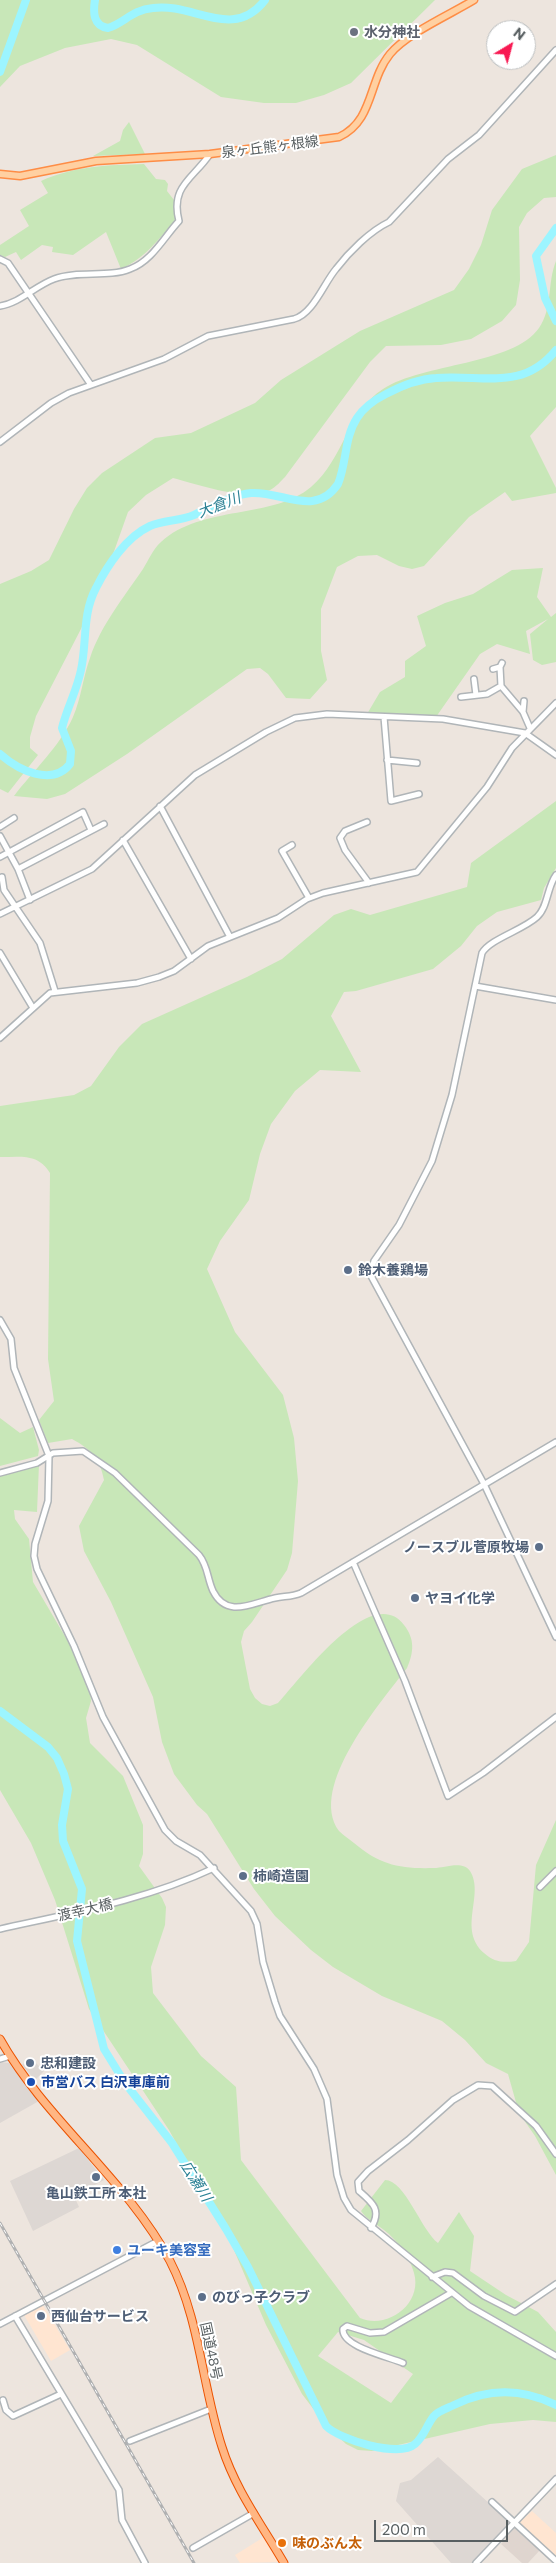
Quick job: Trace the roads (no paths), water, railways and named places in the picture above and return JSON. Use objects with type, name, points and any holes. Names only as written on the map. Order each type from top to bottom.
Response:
[{"type":"highway","name":"国道48号","points":[[0,2039],[10,2056],[158,2241],[172,2265],[188,2304],[211,2409],[230,2470],[284,2563]]},
{"type":"main road","name":"泉ヶ丘熊ヶ根線","points":[[0,174],[20,176],[90,162],[210,154],[324,141],[346,134],[356,127],[362,118],[380,70],[395,48],[474,0]]},
{"type":"street","points":[[0,442],[60,397],[164,359],[208,336],[294,319],[304,314],[337,266],[379,227],[389,222],[448,159],[479,135],[556,50]]},
{"type":"street","points":[[0,306],[10,304],[64,275],[130,270],[141,263],[179,221],[176,198],[210,154]]},
{"type":"street","points":[[0,259],[8,263],[91,385]]},
{"type":"street","points":[[493,669],[501,665],[501,686],[523,712],[530,728]]},
{"type":"street","points":[[474,679],[476,695]]},
{"type":"street","points":[[461,697],[487,694],[501,686]]},
{"type":"street","points":[[523,712],[524,701]]},
{"type":"street","points":[[0,1038],[55,991],[136,983],[174,971],[208,946],[278,918],[309,898],[409,875],[423,867],[488,787],[512,748],[556,703]]},
{"type":"street","points":[[0,914],[92,869],[195,775],[266,732],[295,718],[327,714],[443,719],[525,733],[556,755]]},
{"type":"street","points":[[384,717],[391,801],[419,794]]},
{"type":"street","points":[[387,760],[417,763]]},
{"type":"street","points":[[160,806],[230,937]]},
{"type":"street","points":[[0,857],[83,812],[92,830]]},
{"type":"street","points":[[0,827],[14,818]]},
{"type":"street","points":[[367,822],[345,831],[340,838],[345,850],[369,883]]},
{"type":"street","points":[[18,869],[104,824]]},
{"type":"street","points":[[0,836],[18,869],[30,900]]},
{"type":"street","points":[[123,840],[191,959]]},
{"type":"street","points":[[292,845],[282,851],[309,898]]},
{"type":"street","points":[[556,875],[541,911],[536,918],[514,933],[485,948],[452,1095],[432,1161],[399,1225],[374,1261],[370,1274],[484,1484],[556,1637]]},
{"type":"street","points":[[2,877],[4,890],[40,943],[55,991]]},
{"type":"street","points":[[0,953],[33,1008]]},
{"type":"street","points":[[475,986],[556,1000]]},
{"type":"street","points":[[0,1320],[10,1339],[14,1368],[48,1456],[48,1501],[35,1544],[37,1568],[74,1646],[99,1709],[165,1830],[176,1841],[200,1855],[214,1868],[241,1897],[254,1917],[263,1962],[280,2016],[314,2069],[327,2099],[337,2175],[344,2198],[351,2210],[451,2293],[490,2319],[556,2356]]},
{"type":"street","points":[[0,1474],[37,1463],[48,1456],[68,1451],[83,1451],[115,1472],[199,1555],[205,1562],[213,1591],[223,1603],[234,1608],[241,1608],[277,1597],[297,1595],[556,1442]]},
{"type":"street","points":[[353,1562],[405,1681],[448,1796],[483,1773],[556,1717]]},
{"type":"street","name":"渡幸大橋","points":[[0,1929],[129,1899],[171,1886],[214,1868]]},
{"type":"street","points":[[540,1887],[556,1871]]},
{"type":"street","points":[[0,2059],[10,2056]]},
{"type":"street","points":[[372,2228],[377,2218],[376,2208],[374,2203],[359,2191],[358,2182],[368,2171],[408,2140],[453,2100],[478,2085],[492,2086],[536,2126],[556,2154]]},
{"type":"street","points":[[0,2315],[2,2323],[158,2241]]},
{"type":"street","points":[[432,2276],[445,2272],[453,2273],[484,2296],[515,2312],[556,2284]]},
{"type":"street","points":[[403,2363],[358,2345],[345,2336],[343,2329],[347,2326],[370,2333],[384,2332],[451,2293]]},
{"type":"street","points":[[15,2316],[119,2490],[122,2520],[145,2563]]},
{"type":"street","points":[[3,2400],[6,2410],[13,2416],[61,2394]]},
{"type":"street","points":[[130,2441],[211,2409]]},
{"type":"street","points":[[476,2563],[556,2480]]},
{"type":"street","points":[[492,2502],[556,2561]]},
{"type":"street","points":[[193,2548],[254,2513]]},
{"type":"waterway","points":[[0,72],[26,0]]},
{"type":"waterway","points":[[95,0],[95,18],[99,24],[108,28],[139,11],[153,8],[183,10],[212,18],[240,18],[253,12],[265,0]]},
{"type":"waterway","name":"大倉川","points":[[556,228],[536,256],[545,298],[556,321]]},
{"type":"waterway","name":"大倉川","points":[[0,754],[16,766],[35,774],[54,774],[63,771],[70,764],[71,751],[62,728],[81,670],[87,618],[92,598],[100,579],[118,553],[141,531],[155,524],[189,517],[244,494],[263,493],[309,501],[319,499],[329,494],[338,484],[353,426],[363,410],[377,399],[417,381],[453,377],[501,378],[515,376],[529,372],[543,363],[556,350]]},
{"type":"waterway","name":"広瀬川","points":[[0,1711],[48,1747],[57,1758],[64,1774],[68,1789],[62,1825],[63,1841],[82,1889],[77,1941],[104,2049],[125,2083],[172,2143],[226,2229],[248,2267],[326,2426],[344,2437],[370,2446],[396,2449],[407,2448],[421,2438],[434,2416],[438,2413],[479,2395],[505,2392],[518,2393],[543,2399],[556,2405]]},
{"type":"railway","points":[[0,2223],[194,2563]]},
{"type":"place","name":"水分神社","points":[[354,32]]},
{"type":"place","name":"鈴木養鶏場","points":[[348,1270]]},
{"type":"place","name":"ノースブル菅原牧場","points":[[539,1547]]},
{"type":"place","name":"ヤヨイ化学","points":[[415,1598]]},
{"type":"place","name":"柿崎造園","points":[[243,1876]]},
{"type":"place","name":"忠和建設","points":[[30,2063]]},
{"type":"place","name":"市営バス 白沢車庫前","points":[[31,2082]]},
{"type":"place","name":"亀山鉄工所 本社","points":[[96,2177]]},
{"type":"place","name":"ユーキ美容室","points":[[117,2250]]},
{"type":"place","name":"のびっ子クラブ","points":[[202,2297]]},
{"type":"place","name":"西仙台サービス","points":[[41,2316]]},
{"type":"place","name":"味のぶん太","points":[[282,2543]]}]
